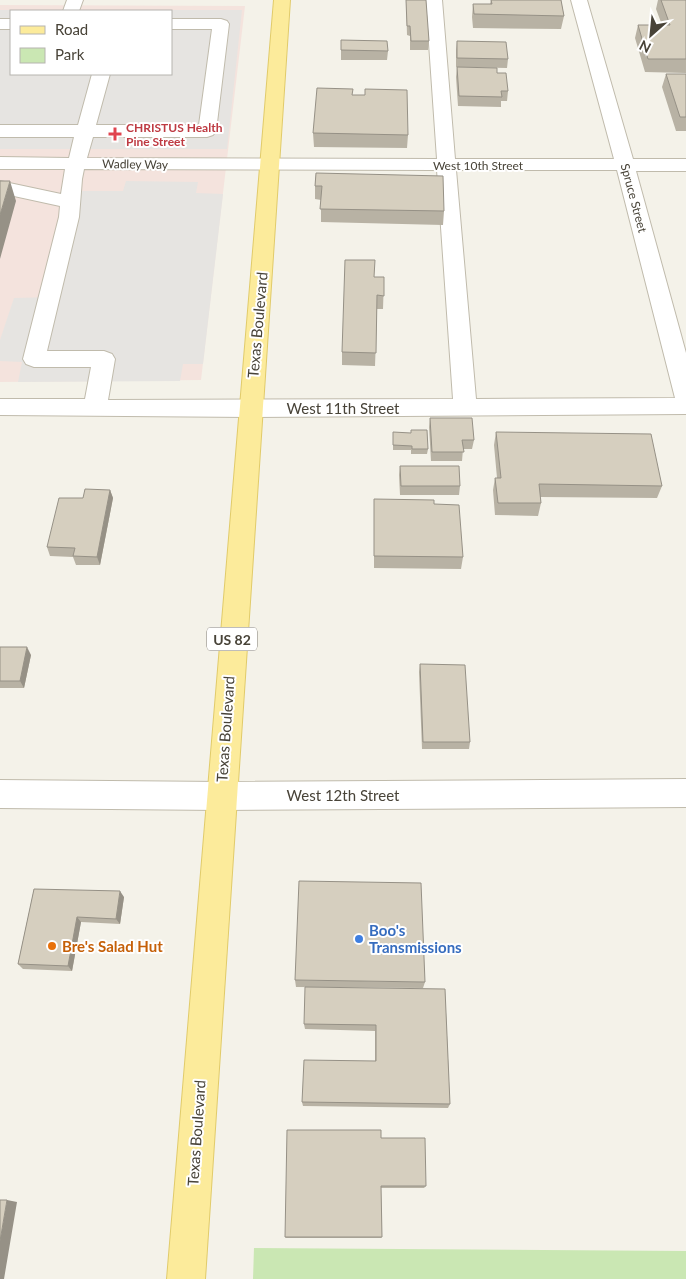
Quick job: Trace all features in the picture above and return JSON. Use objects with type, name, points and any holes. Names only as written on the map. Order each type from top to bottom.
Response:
[{"type":"main road","name":"Texas Boulevard","points":[[186,1279],[220,796],[282,0]]},
{"type":"street","points":[[434,0],[464,408]]},
{"type":"street","name":"Spruce Street","points":[[579,0],[625,164],[686,396]]},
{"type":"street","points":[[0,131],[207,131],[221,24],[172,24]]},
{"type":"street","points":[[95,407],[104,359],[34,360],[69,217],[72,201],[72,178],[100,75]]},
{"type":"street","name":"Wadley Way","points":[[0,163],[270,165]]},
{"type":"street","name":"West 10th Street","points":[[270,165],[686,165]]},
{"type":"street","points":[[0,187],[20,190],[49,199],[72,201]]},
{"type":"street","name":"West 11th Street","points":[[0,406],[250,409],[686,406]]},
{"type":"street","name":"West 12th Street","points":[[0,794],[220,796],[686,793]]},
{"type":"shaded area","name":"CHRISTUS Health Pine Street","points":[[0,5],[245,6],[201,380],[0,382]]},
{"type":"shaded area","points":[[0,10],[10,10],[10,75],[172,75],[172,10],[242,10],[227,149],[0,149]]},
{"type":"shaded area","points":[[126,181],[198,182],[196,193],[223,194],[203,364],[183,364],[180,381],[18,382],[22,362],[0,361],[0,340],[14,298],[55,297],[80,191],[123,191]]},
{"type":"green space","points":[[254,1248],[686,1251],[686,1279],[253,1279]]},
{"type":"building","points":[[406,0],[426,0],[429,41],[411,41],[410,26],[407,26]]},
{"type":"building","points":[[491,0],[561,0],[564,16],[474,14],[473,4],[492,4]]},
{"type":"building","points":[[661,0],[686,0],[686,59],[648,59],[638,25],[670,25]]},
{"type":"building","points":[[341,40],[387,41],[388,51],[341,50]]},
{"type":"building","points":[[457,41],[506,42],[508,59],[457,58]]},
{"type":"building","points":[[457,67],[497,68],[497,73],[506,73],[508,91],[501,91],[502,97],[459,96]]},
{"type":"building","points":[[666,74],[686,74],[686,117],[680,117]]},
{"type":"building","points":[[317,88],[353,89],[352,95],[365,95],[365,89],[407,90],[408,135],[313,133]]},
{"type":"building","points":[[316,173],[443,176],[444,211],[320,209],[322,186],[315,186]]},
{"type":"building","points":[[0,181],[10,181],[0,215]]},
{"type":"building","points":[[345,260],[375,260],[374,277],[384,277],[384,296],[377,295],[376,353],[342,352]]},
{"type":"building","points":[[430,418],[472,418],[474,440],[462,440],[464,452],[432,452]]},
{"type":"building","points":[[411,430],[427,430],[428,449],[412,449],[412,446],[393,445],[393,432],[411,433]]},
{"type":"building","points":[[496,432],[651,434],[662,486],[539,484],[541,503],[498,503],[495,478],[501,478]]},
{"type":"building","points":[[400,466],[459,466],[460,486],[401,486]]},
{"type":"building","points":[[85,489],[110,490],[97,557],[73,556],[75,548],[47,547],[59,498],[83,498]]},
{"type":"building","points":[[374,499],[434,500],[434,504],[459,505],[463,557],[374,556]]},
{"type":"building","points":[[0,647],[27,647],[20,681],[0,681]]},
{"type":"building","points":[[420,664],[465,665],[470,742],[423,742]]},
{"type":"building","name":"Boo's Transmissions","points":[[299,881],[421,883],[425,982],[295,980]]},
{"type":"building","name":"Bre's Salad Hut","points":[[34,889],[120,891],[116,919],[77,917],[68,966],[18,964]]},
{"type":"building","points":[[305,987],[445,989],[450,1104],[302,1102],[304,1060],[376,1061],[376,1025],[304,1024]]},
{"type":"building","points":[[287,1130],[381,1130],[381,1138],[425,1138],[426,1186],[381,1186],[382,1237],[285,1237]]},
{"type":"building","points":[[0,1200],[7,1200],[0,1241]]},
{"type":"place","name":"CHRISTUS Health Pine Street","points":[[115,134]]},
{"type":"place","name":"Boo's Transmissions","points":[[359,939]]},
{"type":"place","name":"Bre's Salad Hut","points":[[52,946]]}]
